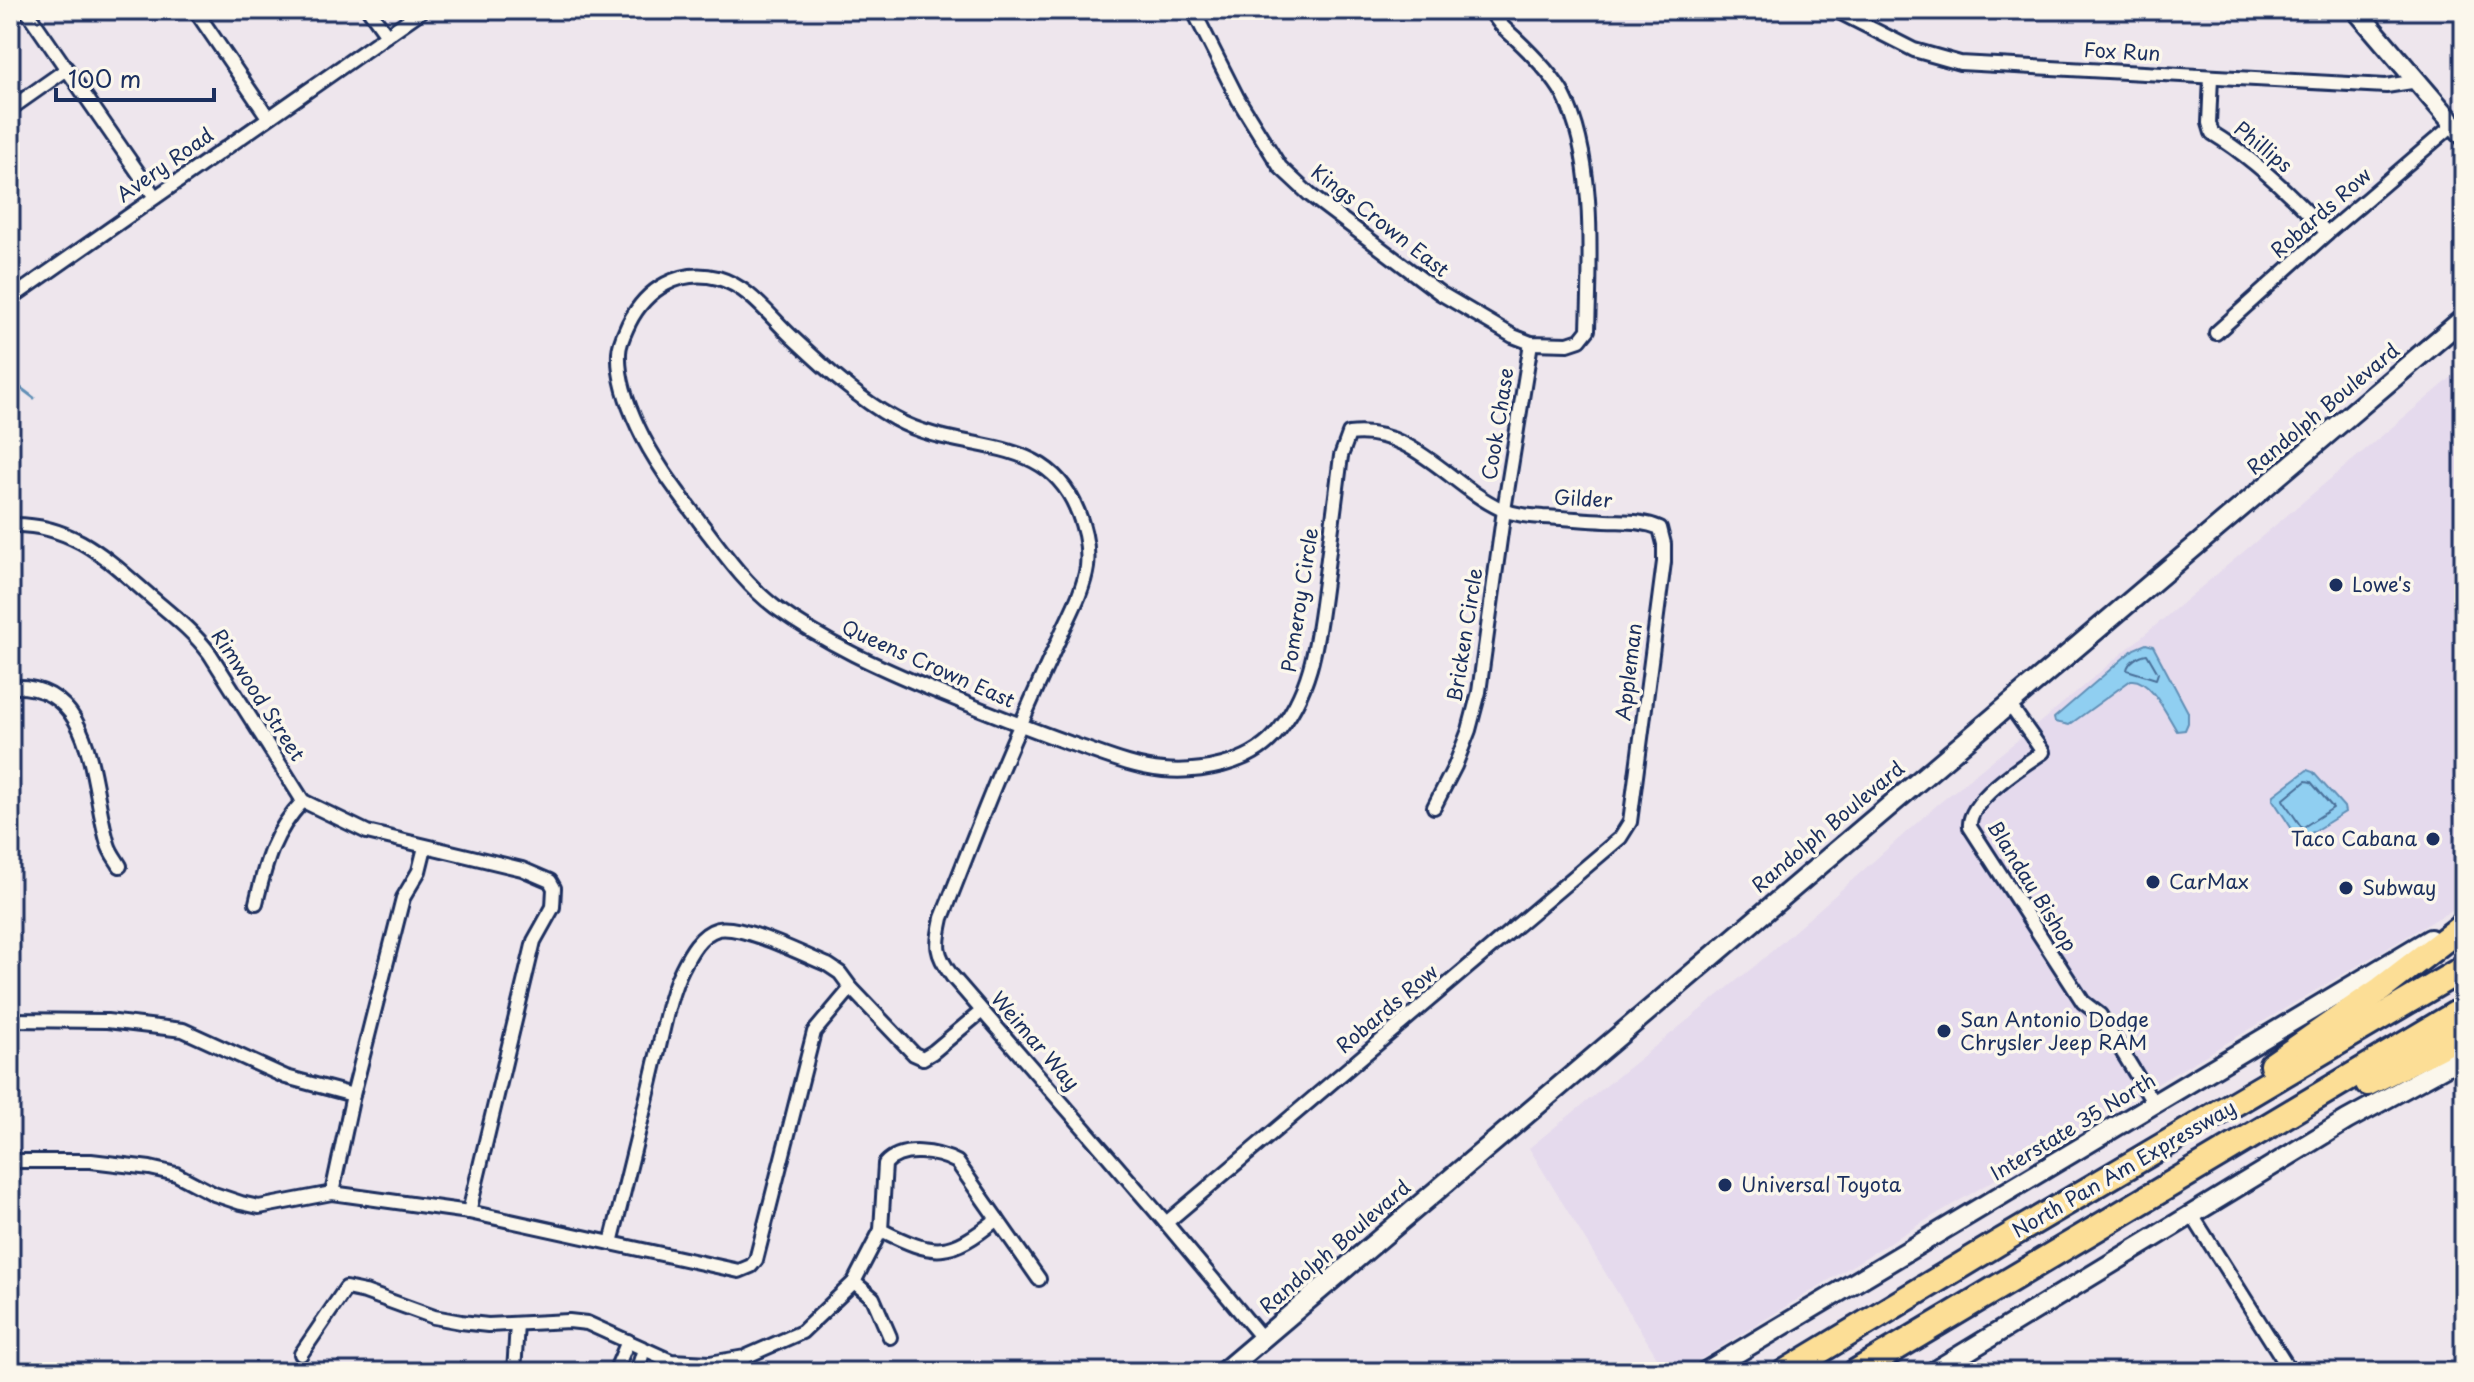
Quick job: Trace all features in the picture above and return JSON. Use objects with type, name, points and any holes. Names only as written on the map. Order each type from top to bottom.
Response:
[{"type":"highway","points":[[1998,1243],[2134,1149],[2306,1043],[2464,923]]},
{"type":"highway","name":"North Pan Am Expressway","points":[[1785,1372],[2464,968]]},
{"type":"highway","name":"North Pan Am Expressway","points":[[1856,1372],[2464,1009]]},
{"type":"highway","points":[[2083,1235],[2253,1151],[2363,1086],[2464,1034]]},
{"type":"highway","points":[[1876,1372],[1935,1324]]},
{"type":"highway","points":[[1771,1372],[1854,1330]]},
{"type":"main road","points":[[2356,10],[2459,130]]},
{"type":"main road","name":"Randolph Boulevard","points":[[1223,1372],[2464,318]]},
{"type":"main road","name":"Interstate 35 North","points":[[1705,1372],[2464,923]]},
{"type":"main road","points":[[1933,1372],[2347,1120],[2464,1056]]},
{"type":"street","points":[[26,10],[155,197]]},
{"type":"street","points":[[195,10],[268,117]]},
{"type":"street","points":[[369,10],[387,35]]},
{"type":"street","name":"Avery Road","points":[[11,296],[423,10]]},
{"type":"street","name":"Kings Crown East","points":[[1193,10],[1238,99],[1280,167],[1310,195],[1440,293],[1485,322],[1531,343]]},
{"type":"street","points":[[1491,10],[1496,21],[1536,60],[1562,93],[1581,148],[1589,243],[1588,330],[1580,340],[1568,344],[1531,343]]},
{"type":"street","name":"Fox Run","points":[[1835,10],[1914,50],[1960,63],[2386,86],[2418,81]]},
{"type":"street","points":[[10,109],[67,69]]},
{"type":"street","name":"Phillips","points":[[2211,77],[2209,123],[2212,133],[2262,169],[2302,205],[2327,233]]},
{"type":"street","name":"Robards Row","points":[[2216,333],[2327,233],[2459,130]]},
{"type":"street","name":"Weimar Way","points":[[626,330],[643,302],[670,280],[681,277],[717,278],[751,296],[811,355],[893,419],[947,438],[1031,458],[1049,470],[1066,490],[1086,538],[1087,566],[1079,595],[1020,726],[942,918],[938,952],[942,962],[982,1011],[1262,1338]]},
{"type":"street","name":"Queens Crown East","points":[[626,330],[619,352],[621,375],[637,426],[686,505],[761,596],[821,638],[868,663],[1020,726]]},
{"type":"street","name":"Cook Chase","points":[[1504,510],[1531,343]]},
{"type":"street","name":"Gilder","points":[[1349,434],[1367,432],[1390,437],[1423,455],[1476,496],[1518,515],[1639,521],[1660,528]]},
{"type":"street","name":"Pomeroy Circle","points":[[1020,726],[1121,760],[1153,769],[1170,770],[1203,769],[1236,760],[1274,737],[1301,695],[1315,653],[1341,456],[1349,434]]},
{"type":"street","name":"Bricken Circle","points":[[1434,807],[1455,766],[1479,692],[1504,510]]},
{"type":"street","name":"Rimwood Street","points":[[10,525],[41,526],[81,540],[192,632],[210,654],[303,801]]},
{"type":"street","name":"Appleman","points":[[1630,822],[1664,562],[1660,528]]},
{"type":"street","points":[[10,687],[36,689],[57,697],[74,716],[87,746],[108,847],[120,866]]},
{"type":"street","name":"Blandau Bishop","points":[[2009,704],[2043,752],[1975,806],[1969,820],[1970,827],[2083,1002],[2100,1015],[2154,1104]]},
{"type":"street","points":[[256,903],[270,850],[287,818],[303,801],[367,832],[522,869],[550,881],[554,888],[553,907],[534,941],[469,1212]]},
{"type":"street","name":"Robards Row","points":[[1166,1223],[1620,838],[1630,822]]},
{"type":"street","points":[[332,1193],[353,1095],[403,898],[419,871],[425,847]]},
{"type":"street","points":[[611,1243],[680,972],[701,939],[714,930],[729,927],[744,931],[828,965],[840,973],[914,1054],[923,1058],[982,1011]]},
{"type":"street","points":[[10,1161],[91,1161],[150,1168],[176,1174],[214,1194],[259,1207],[332,1193],[469,1212],[739,1271],[756,1260],[814,1032],[851,988]]},
{"type":"street","points":[[10,1020],[107,1021],[183,1030],[286,1077],[353,1095]]},
{"type":"street","points":[[301,1354],[346,1288],[434,1317],[475,1323],[587,1323],[671,1361],[686,1364],[745,1357],[802,1332],[854,1282],[881,1230],[885,1164],[892,1157],[922,1153],[942,1154],[957,1162],[1039,1279]]},
{"type":"street","points":[[2192,1215],[2291,1372]]},
{"type":"street","points":[[881,1230],[907,1243],[937,1250],[971,1240],[997,1219]]},
{"type":"street","points":[[854,1282],[873,1298],[890,1337]]},
{"type":"street","points":[[514,1372],[517,1324]]},
{"type":"street","points":[[615,1372],[628,1341]]},
{"type":"street","points":[[637,1372],[644,1349]]},
{"type":"shaded area","points":[[2464,367],[2464,903],[1923,1222],[1680,1372],[1666,1372],[1529,1148],[1756,965],[1937,805]]},
{"type":"water","points":[[2146,644],[2153,646],[2188,712],[2185,730],[2177,731],[2151,691],[2138,681],[2131,680],[2069,725],[2055,722],[2054,718],[2134,649]]},
{"type":"water","points":[[2307,770],[2313,772],[2345,812],[2303,838],[2296,835],[2273,800],[2274,795]]},
{"type":"waterway","points":[[10,380],[34,398]]},
{"type":"place","name":"Lowe's","points":[[2336,585]]},
{"type":"place","name":"Taco Cabana","points":[[2433,839]]},
{"type":"place","name":"CarMax","points":[[2153,882]]},
{"type":"place","name":"Subway","points":[[2346,888]]},
{"type":"place","name":"San Antonio Dodge Chrysler Jeep RAM","points":[[1944,1031]]},
{"type":"place","name":"Universal Toyota","points":[[1725,1185]]}]
